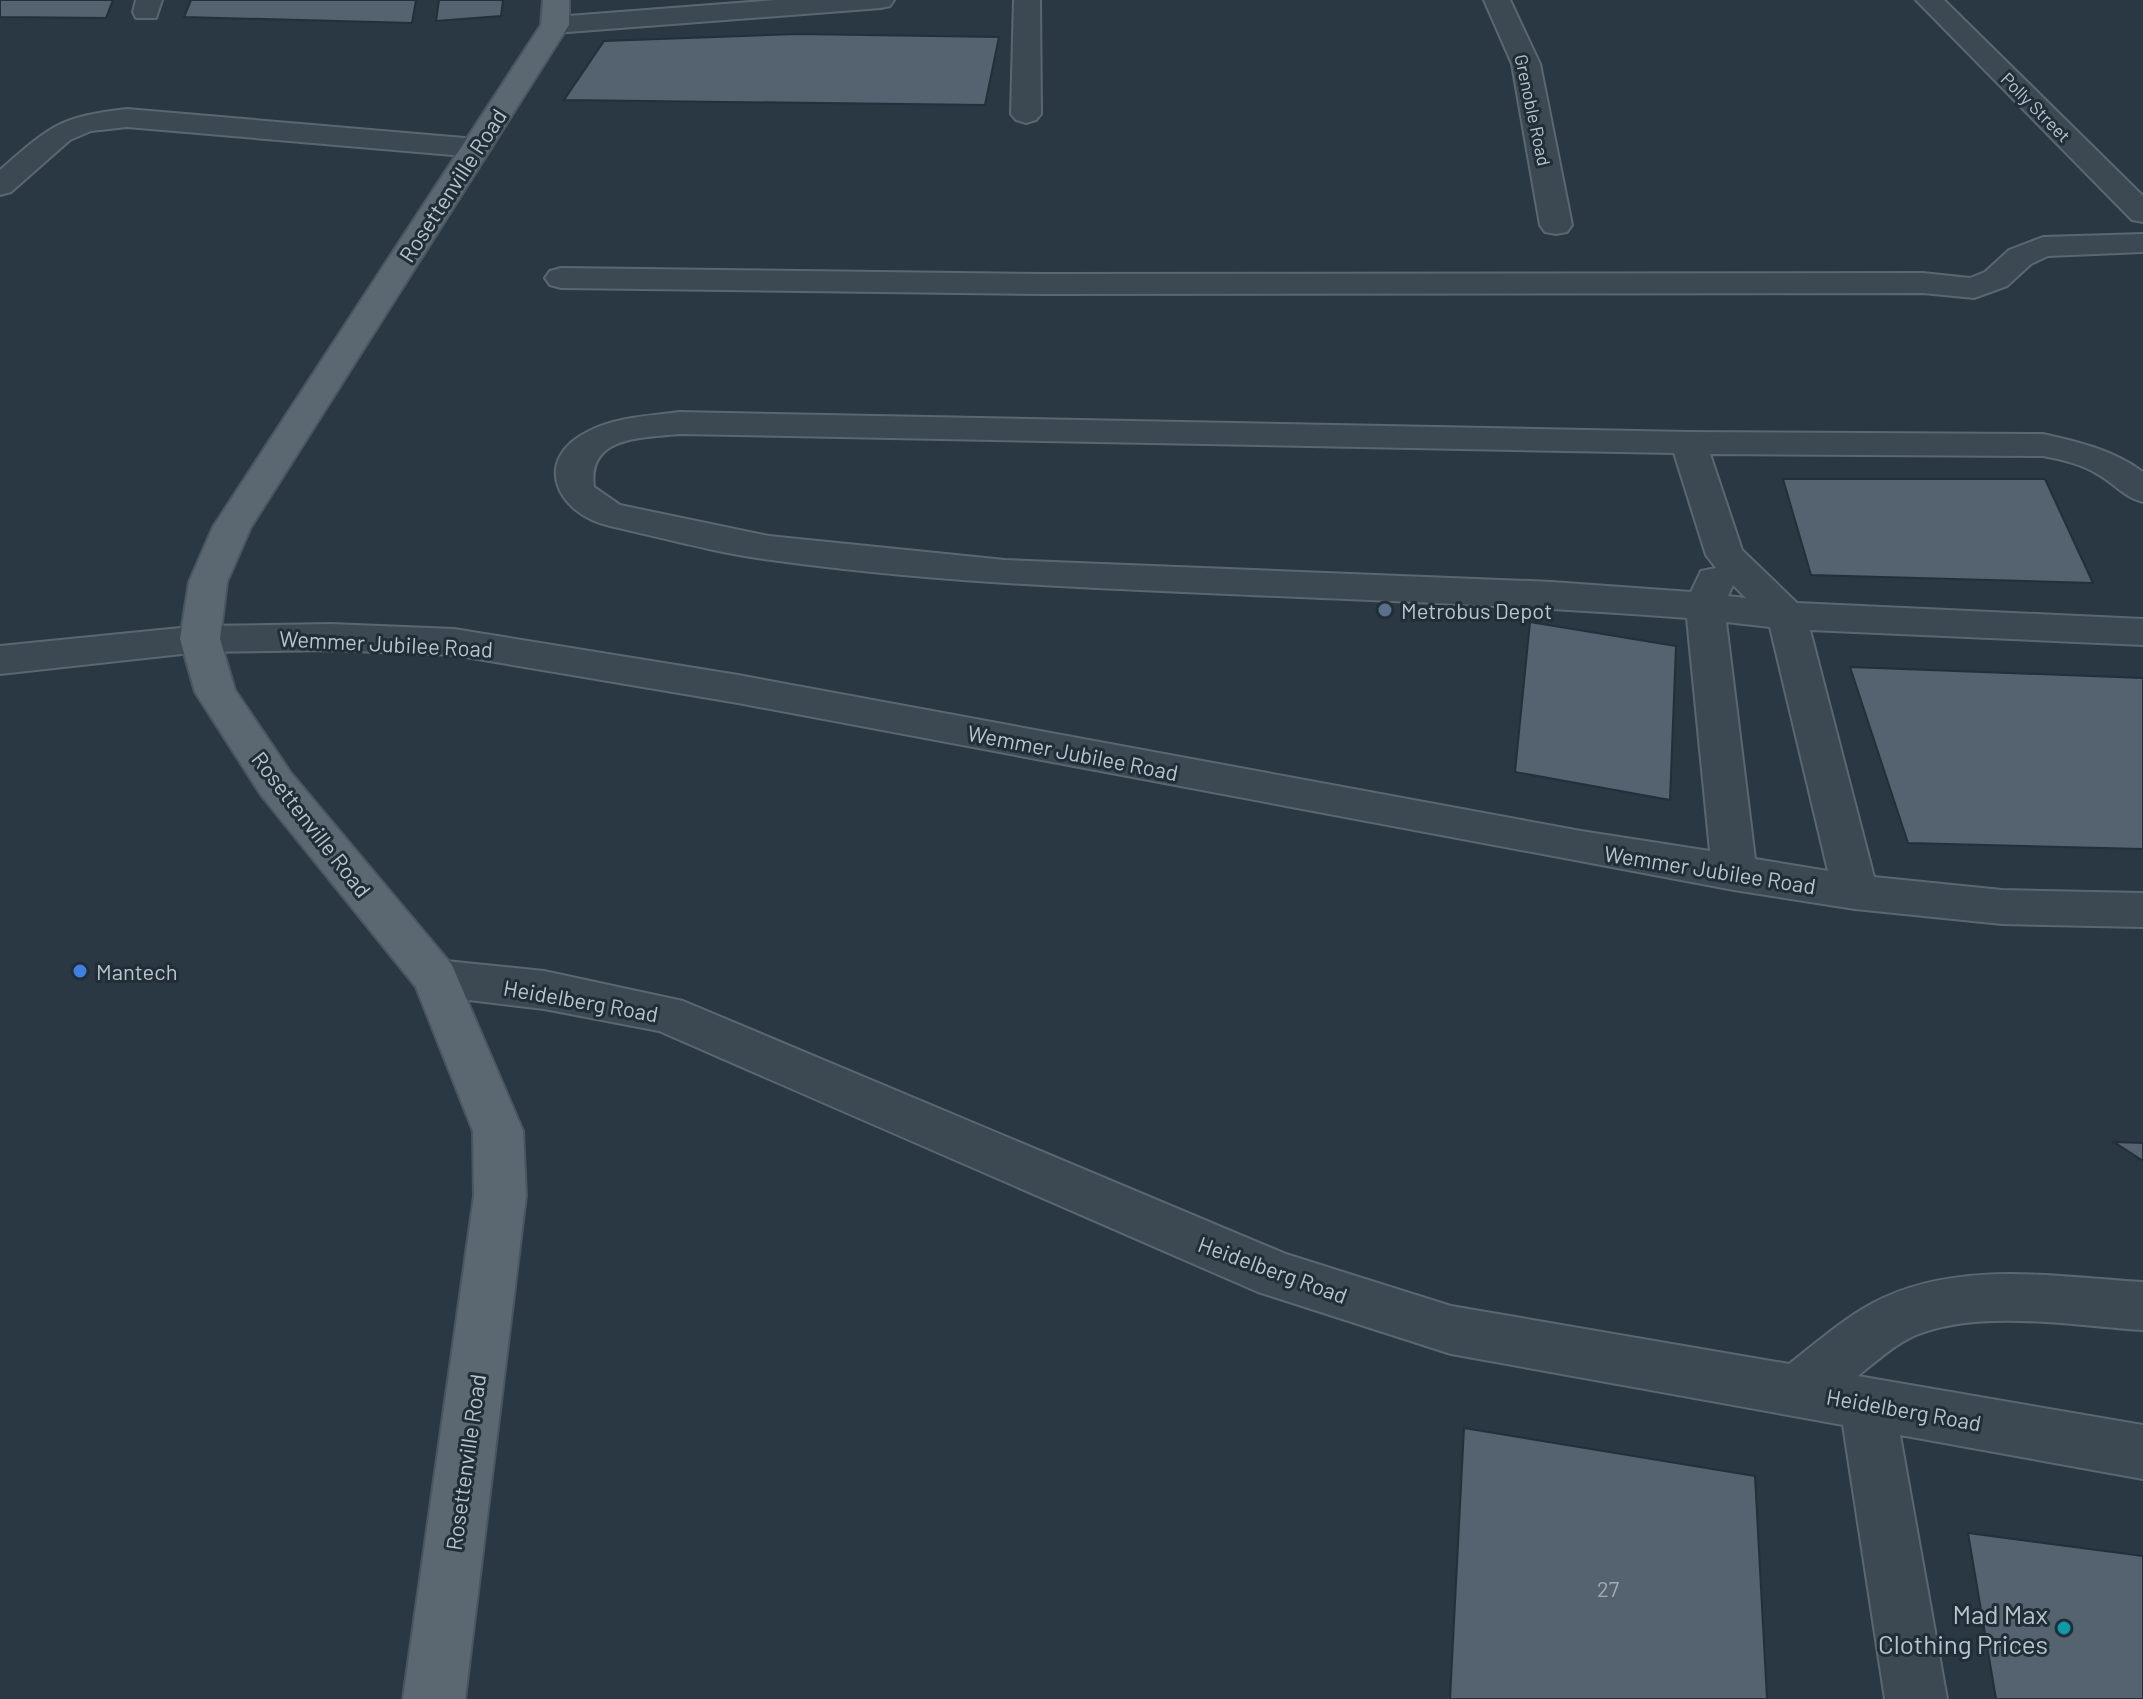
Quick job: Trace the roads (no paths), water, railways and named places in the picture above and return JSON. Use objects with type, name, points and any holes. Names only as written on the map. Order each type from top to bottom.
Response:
[{"type":"main road","name":"Rosettenville Road","points":[[434,1699],[500,1196],[498,1131],[436,978],[276,784],[215,692],[200,639],[208,582],[232,527],[476,148],[556,12]]},
{"type":"street","points":[[556,12],[881,0]]},
{"type":"street","points":[[1026,114],[1027,0]]},
{"type":"street","name":"Grenoble Road","points":[[1497,0],[1526,64],[1556,225]]},
{"type":"street","name":"Polly Street","points":[[1929,0],[2143,213]]},
{"type":"street","points":[[0,186],[60,134],[85,123],[127,118],[476,148]]},
{"type":"street","points":[[561,278],[1043,284],[1923,283],[1974,288],[1996,279],[2020,257],[2043,247],[2143,243]]},
{"type":"street","points":[[2143,491],[2118,468],[2089,454],[2043,445],[1689,443],[679,423],[621,431],[587,446],[575,467],[576,492],[608,514],[769,548],[1005,572],[1552,595],[1705,606],[1787,616],[2143,632]]},
{"type":"street","points":[[1689,443],[1725,555],[1787,616],[1855,892]]},
{"type":"street","points":[[1725,555],[1705,606],[1734,873]]},
{"type":"street","name":"Wemmer Jubilee Road","points":[[0,660],[200,639],[346,638],[454,642],[516,650],[1734,873],[1855,892],[2002,907],[2143,910]]},
{"type":"street","name":"Heidelberg Road","points":[[436,978],[544,990],[666,1014],[1277,1275],[1451,1330],[2143,1452]]},
{"type":"street","points":[[1798,1390],[1894,1319],[1941,1303],[1973,1299],[2143,1306]]},
{"type":"street","points":[[1867,1403],[1916,1699]]},
{"type":"place","name":"Metrobus Depot","points":[[1385,610]]},
{"type":"place","name":"Mantech","points":[[80,971]]},
{"type":"place","name":"Mad Max Clothing Prices","points":[[2064,1628]]}]
